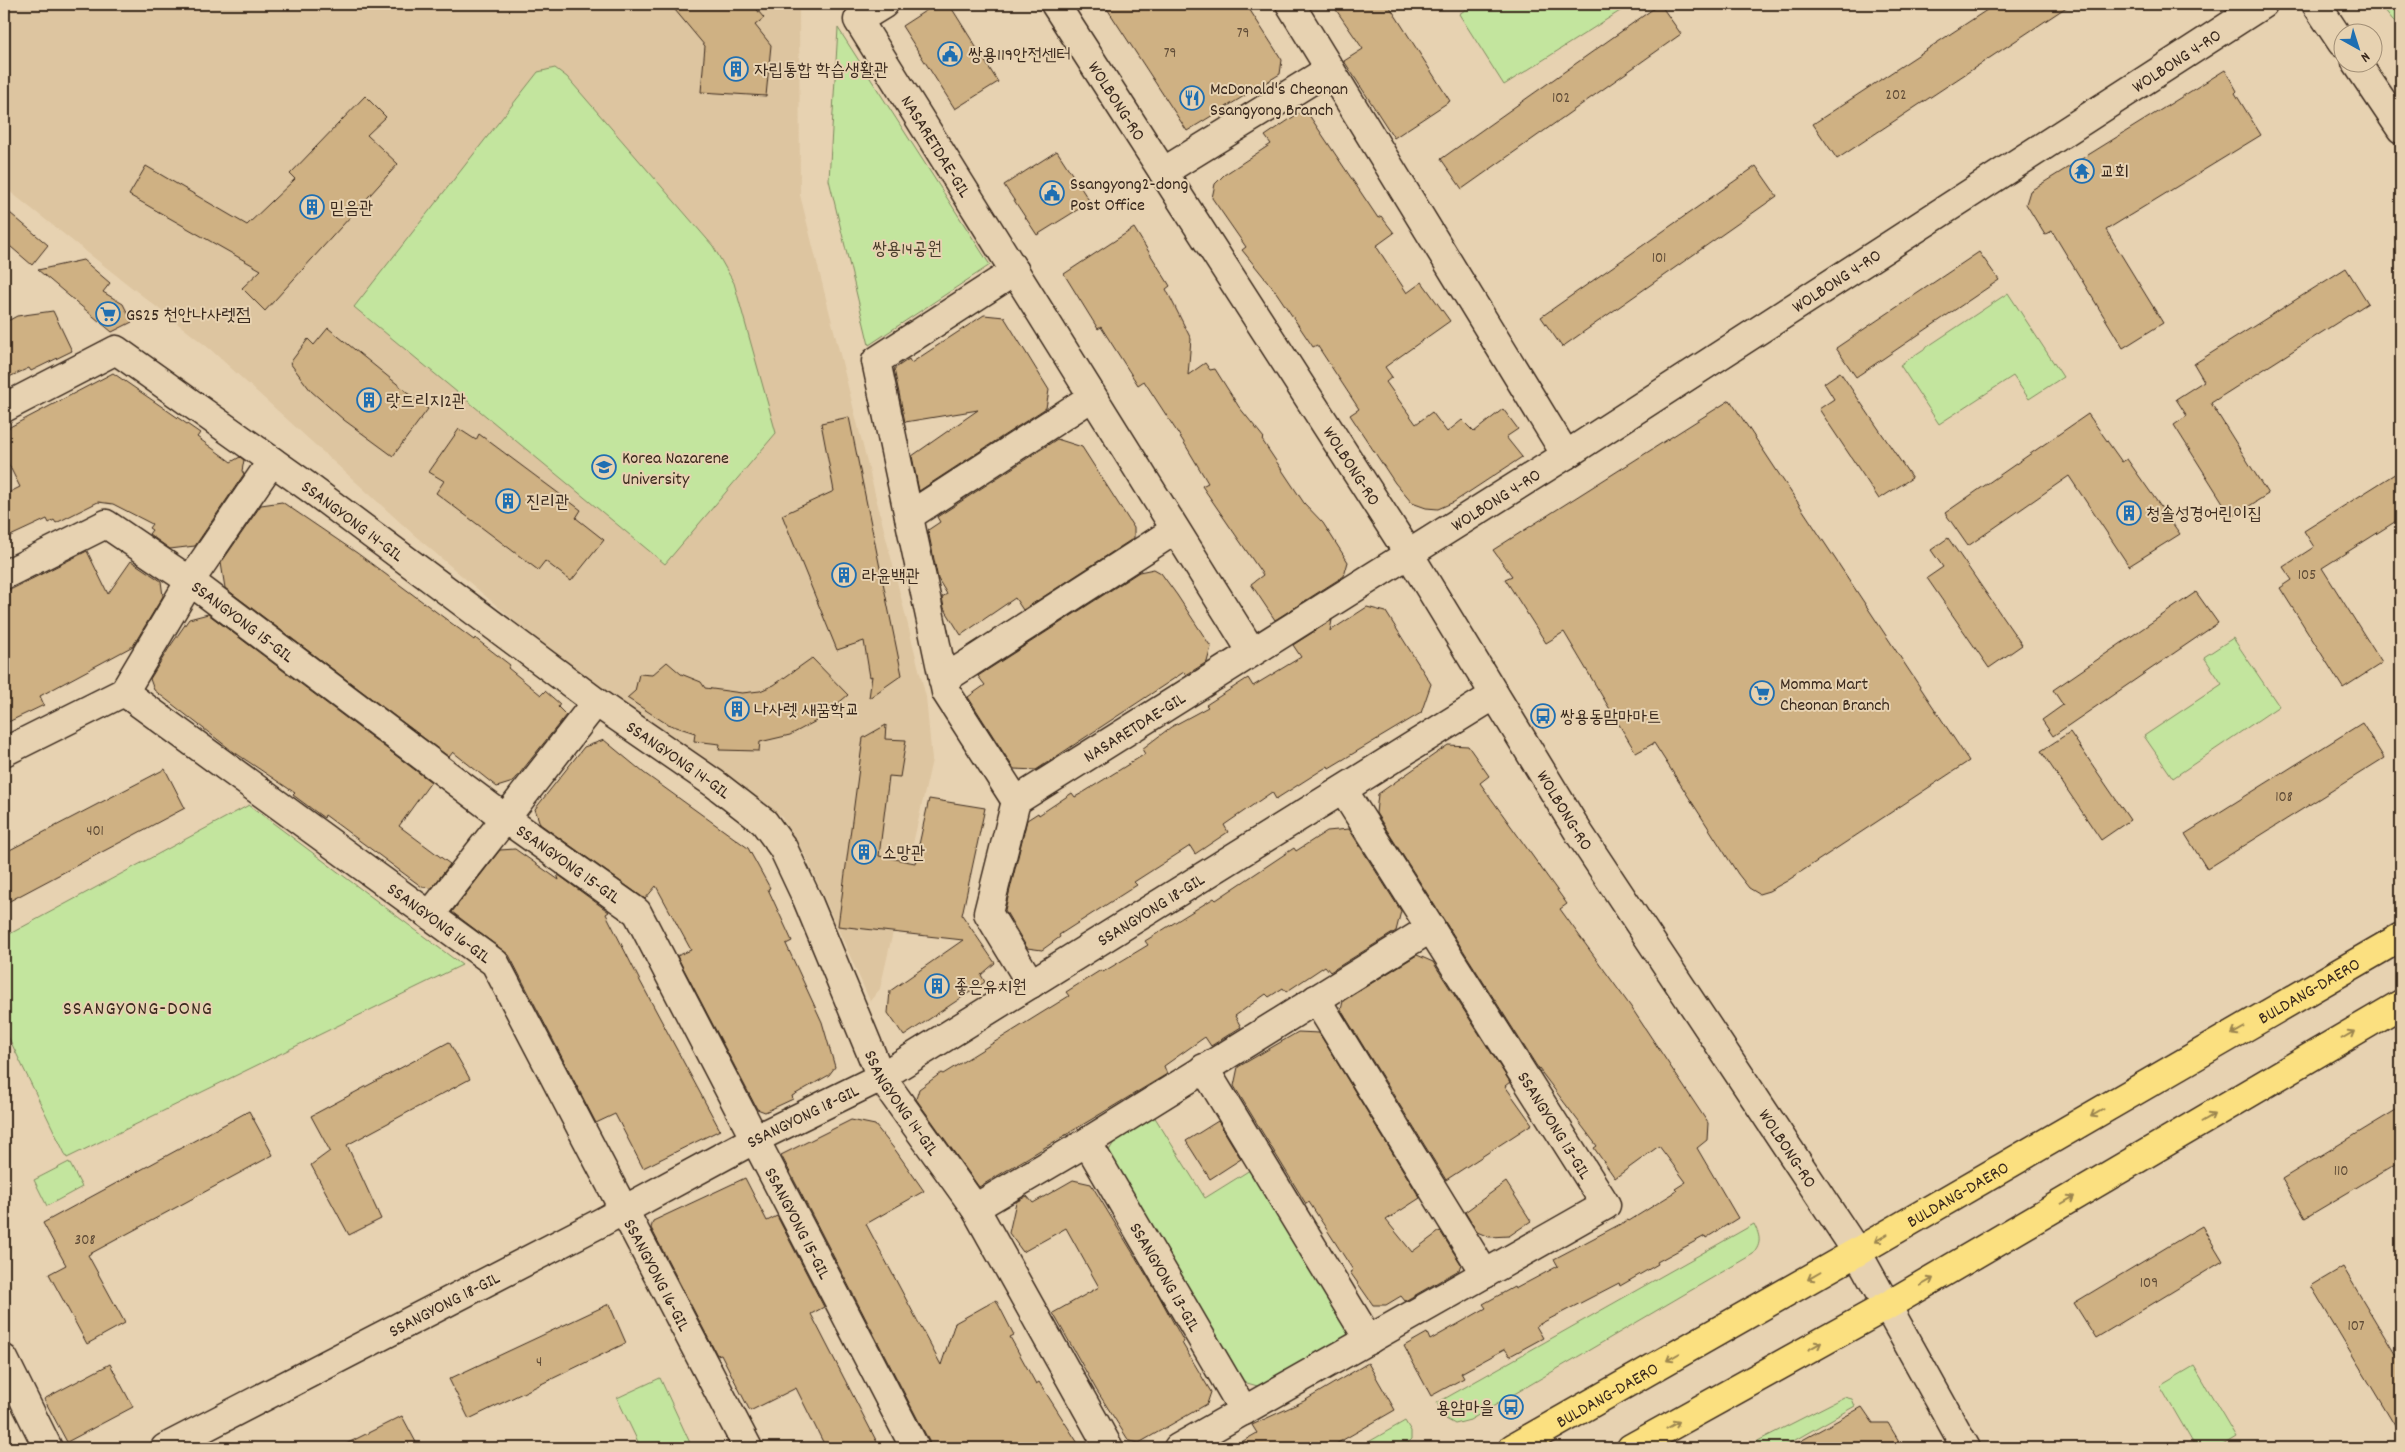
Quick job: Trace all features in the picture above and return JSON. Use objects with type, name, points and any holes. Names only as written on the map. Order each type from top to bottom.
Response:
[{"type":"main road","name":"BULDANG-DAERO","points":[[1512,1448],[1857,1252],[2401,937]]},
{"type":"main road","points":[[1631,1448],[1885,1306],[2401,1004]]},
{"type":"street","name":"NASARETDAE-GIL","points":[[884,4],[858,20],[1252,652]]},
{"type":"street","name":"WOLBONG-RO","points":[[1055,4],[1409,554],[1493,696],[1584,841],[1857,1252],[1885,1306],[1966,1448]]},
{"type":"street","points":[[1290,4],[1566,455]]},
{"type":"street","name":"WOLBONG 4-RO","points":[[1409,554],[1566,455],[2263,4]]},
{"type":"street","points":[[2316,4],[2332,27]]},
{"type":"street","points":[[1163,172],[1330,69]]},
{"type":"street","points":[[2363,72],[2401,129]]},
{"type":"street","points":[[1015,271],[876,362],[946,692],[1016,801],[988,913],[1031,984]]},
{"type":"street","name":"SSANGYONG 14-GIL","points":[[4,408],[116,350],[272,461],[596,702],[715,784],[764,822],[783,848],[807,899],[880,1077],[974,1208],[1109,1448]]},
{"type":"street","points":[[909,516],[1092,397]]},
{"type":"street","points":[[4,752],[124,692],[190,581],[272,461]]},
{"type":"street","name":"SSANGYONG 15-GIL","points":[[4,575],[106,524],[190,581],[506,819],[637,912],[915,1448]]},
{"type":"street","points":[[944,680],[1175,530]]},
{"type":"street","name":"NASARETDAE-GIL","points":[[1016,801],[1409,554]]},
{"type":"street","name":"SSANGYONG 16-GIL","points":[[124,692],[495,963],[748,1448]]},
{"type":"street","name":"SSANGYONG 18-GIL","points":[[165,1448],[624,1210],[755,1139],[880,1077],[1493,696]]},
{"type":"street","points":[[430,915],[596,702]]},
{"type":"street","name":"SSANGYONG 13-GIL","points":[[1178,1448],[1606,1205],[1343,790]]},
{"type":"street","points":[[974,1208],[1087,1142],[1432,928]]},
{"type":"street","points":[[1316,999],[1485,1274]]},
{"type":"street","points":[[1204,1068],[1369,1340]]},
{"type":"street","name":"SSANGYONG 13-GIL","points":[[1087,1142],[1244,1411]]},
{"type":"street","points":[[4,1359],[48,1448]]},
{"type":"shaded area","name":"Korea Nazarene University","points":[[4,4],[799,4],[800,195],[926,697],[932,760],[880,989],[870,1001],[806,857],[781,816],[694,758],[560,660],[413,534],[210,349],[4,187]]},
{"type":"green space","points":[[1474,4],[1631,4],[1504,85],[1459,14]]},
{"type":"green space","points":[[2380,4],[2401,4],[2401,30]]},
{"type":"green space","name":"쌍용14공원","points":[[838,28],[990,265],[869,345],[829,180]]},
{"type":"green space","points":[[555,68],[567,77],[713,246],[734,283],[776,433],[665,564],[354,307],[538,72]]},
{"type":"green space","points":[[2008,293],[2063,377],[2029,399],[2013,376],[1939,424],[1900,365]]},
{"type":"green space","points":[[2233,638],[2279,706],[2173,778],[2144,736],[2222,684],[2204,657]]},
{"type":"green space","points":[[249,805],[462,965],[67,1158],[4,1028],[4,937]]},
{"type":"green space","points":[[1154,1116],[1205,1198],[1250,1170],[1348,1326],[1350,1338],[1268,1389],[1247,1383],[1238,1377],[1108,1152],[1116,1139]]},
{"type":"green space","points":[[69,1162],[82,1187],[47,1206],[34,1180]]},
{"type":"green space","points":[[1754,1224],[1758,1232],[1759,1243],[1753,1254],[1470,1420],[1455,1424],[1446,1419],[1437,1403]]},
{"type":"green space","points":[[2194,1366],[2236,1437],[2218,1448],[2196,1448],[2160,1386]]},
{"type":"green space","points":[[660,1378],[691,1445],[683,1448],[641,1448],[617,1398]]},
{"type":"green space","points":[[1844,1397],[1852,1399],[1855,1406],[1781,1448],[1744,1448]]},
{"type":"green space","points":[[1405,1421],[1411,1431],[1411,1440],[1403,1448],[1358,1448]]},
{"type":"building","name":"자립통합 학습생활관","points":[[670,4],[752,4],[764,18],[755,25],[771,45],[766,96],[701,92],[705,46]]},
{"type":"building","name":"쌍용119안전센터","points":[[936,4],[949,4],[998,82],[955,109],[902,26]]},
{"type":"building","points":[[1104,4],[1246,4],[1282,60],[1280,74],[1187,131]]},
{"type":"building","points":[[1332,4],[1388,4],[1450,101],[1394,138],[1344,61],[1363,49]]},
{"type":"building","points":[[1660,4],[1681,34],[1462,189],[1441,159]]},
{"type":"building","points":[[1996,4],[2071,4],[1837,159],[1813,124]]},
{"type":"building","points":[[2225,70],[2237,91],[2235,93],[2261,135],[2106,230],[2163,323],[2123,348],[2052,231],[2045,235],[2026,204],[2030,191]]},
{"type":"building","name":"믿음관","points":[[365,96],[386,117],[367,135],[398,164],[265,311],[242,288],[261,270],[129,195],[146,166],[247,225],[295,179],[290,174]]},
{"type":"building","points":[[1305,109],[1378,218],[1381,216],[1394,233],[1376,246],[1407,293],[1422,282],[1450,321],[1385,367],[1392,377],[1386,382],[1416,424],[1432,412],[1447,432],[1462,420],[1474,432],[1503,409],[1518,429],[1506,437],[1522,457],[1454,502],[1438,509],[1426,508],[1412,503],[1395,483],[1350,415],[1359,409],[1317,345],[1313,347],[1276,292],[1242,250],[1246,247],[1212,198],[1215,184],[1224,175],[1271,144],[1265,136]]},
{"type":"building","name":"Ssangyong2-dong Post Office","points":[[1057,151],[1090,202],[1037,235],[1004,185]]},
{"type":"building","points":[[1756,166],[1777,196],[1562,347],[1541,317]]},
{"type":"building","points":[[4,208],[48,245],[32,265],[4,241]]},
{"type":"building","points":[[1134,228],[1170,286],[1166,289],[1191,339],[1188,375],[1205,363],[1210,370],[1215,369],[1239,407],[1264,438],[1262,440],[1304,503],[1323,523],[1348,562],[1344,576],[1275,620],[1251,584],[1263,575],[1202,486],[1208,483],[1183,441],[1144,381],[1138,385],[1101,327],[1098,329],[1064,274]]},
{"type":"building","points":[[1979,252],[1999,280],[1856,377],[1836,348]]},
{"type":"building","points":[[83,260],[110,283],[103,292],[123,304],[132,322],[112,332],[38,270]]},
{"type":"building","points":[[2346,268],[2368,303],[2211,403],[2268,494],[2232,517],[2174,425],[2187,416],[2176,399],[2204,381],[2194,364]]},
{"type":"building","points":[[53,311],[72,351],[31,371],[29,368],[9,377],[4,367],[4,323],[17,316]]},
{"type":"building","points":[[984,315],[1004,317],[1049,390],[1046,408],[919,491],[912,456],[978,410],[905,422],[894,369],[909,359],[911,363]]},
{"type":"building","name":"랏드리지2관","points":[[328,328],[428,409],[393,456],[344,420],[311,391],[290,363],[308,339],[314,345]]},
{"type":"building","points":[[1840,372],[1912,478],[1879,499],[1819,409],[1834,399],[1824,383]]},
{"type":"building","points":[[113,373],[200,433],[197,437],[231,462],[240,457],[244,460],[242,471],[244,474],[195,546],[170,549],[149,534],[152,530],[149,528],[152,524],[113,504],[98,502],[56,523],[54,520],[49,523],[47,519],[4,539],[4,495],[20,487],[4,455],[4,430]]},
{"type":"building","name":"Momma Mart Cheonan Branch","points":[[1730,400],[1969,761],[1787,881],[1759,894],[1749,888],[1738,874],[1654,743],[1636,753],[1564,632],[1546,643],[1505,579],[1512,576],[1493,550]]},
{"type":"building","points":[[2088,414],[2122,462],[2127,459],[2180,534],[2129,566],[2069,476],[1968,546],[1945,513]]},
{"type":"building","name":"라윤백관","points":[[849,417],[902,675],[869,698],[872,676],[870,677],[864,641],[837,650],[782,515],[834,491],[821,423]]},
{"type":"building","name":"진리관","points":[[459,429],[476,440],[479,434],[581,510],[576,518],[604,540],[571,581],[545,561],[538,570],[436,493],[444,481],[429,472]]},
{"type":"building","points":[[1057,439],[1082,447],[1134,528],[1134,538],[1023,610],[1015,598],[961,635],[944,608],[942,597],[947,594],[938,579],[928,530],[940,522],[937,517]]},
{"type":"building","points":[[2401,470],[2401,518],[2322,568],[2382,663],[2343,688],[2280,588],[2292,580],[2283,567],[2314,547],[2304,531]]},
{"type":"building","points":[[282,502],[357,553],[474,640],[475,638],[510,665],[508,668],[541,695],[545,691],[560,704],[558,707],[566,715],[513,782],[497,787],[453,752],[449,757],[225,588],[221,563],[261,505]]},
{"type":"building","points":[[1948,538],[2022,645],[1989,668],[1927,578],[1943,567],[1931,550]]},
{"type":"building","points":[[87,551],[108,594],[131,561],[161,581],[163,596],[133,646],[40,696],[44,705],[4,724],[4,593]]},
{"type":"building","points":[[1154,569],[1161,573],[1211,647],[1207,662],[1186,675],[1184,672],[1036,770],[1014,769],[968,697],[985,685],[978,676],[1139,572]]},
{"type":"building","points":[[2196,592],[2218,623],[2053,736],[2042,720],[2063,705],[2053,690]]},
{"type":"building","points":[[1367,607],[1386,612],[1431,684],[1421,713],[1329,768],[1328,766],[1276,799],[1272,792],[1224,825],[1228,832],[1195,854],[1190,846],[1134,882],[1137,885],[1059,935],[1060,937],[1042,950],[1027,948],[1005,910],[1027,820],[1038,813],[1039,815],[1072,793],[1075,797],[1084,792],[1145,754],[1142,749],[1171,727],[1208,707],[1206,705],[1248,678],[1253,686],[1301,657],[1293,645],[1332,620],[1330,631]]},
{"type":"building","points":[[208,614],[431,782],[399,826],[450,864],[432,888],[422,887],[325,815],[324,818],[293,795],[295,793],[231,750],[154,690],[150,679],[189,619]]},
{"type":"building","name":"나사렛 새꿈학교","points":[[812,658],[848,695],[818,720],[790,735],[760,742],[759,751],[719,750],[720,744],[694,741],[695,733],[667,724],[627,698],[635,691],[639,674],[652,675],[667,662],[681,674],[701,682],[705,688],[742,693],[760,691],[774,685]]},
{"type":"building","points":[[2362,723],[2384,758],[2207,869],[2185,834]]},
{"type":"building","points":[[886,725],[885,739],[906,740],[900,777],[889,776],[879,856],[915,863],[929,799],[985,808],[962,915],[995,963],[981,975],[985,982],[904,1036],[888,1013],[890,991],[963,940],[838,926],[863,738]]},
{"type":"building","points":[[2070,732],[2130,820],[2101,840],[2041,751]]},
{"type":"building","points":[[604,740],[644,773],[748,848],[770,888],[768,889],[792,941],[786,944],[822,1022],[835,1067],[829,1075],[792,1096],[793,1099],[765,1112],[757,1109],[677,956],[691,950],[656,886],[645,899],[540,824],[535,809],[584,747]]},
{"type":"building","points":[[1448,745],[1468,746],[1489,776],[1480,783],[1567,904],[1560,909],[1631,1007],[1708,1123],[1707,1140],[1697,1148],[1738,1218],[1706,1238],[1705,1236],[1657,1262],[1658,1264],[1620,1286],[1619,1283],[1536,1326],[1543,1338],[1510,1356],[1505,1349],[1461,1373],[1464,1378],[1431,1396],[1404,1346],[1427,1333],[1430,1340],[1486,1308],[1483,1304],[1558,1266],[1554,1259],[1629,1221],[1677,1191],[1675,1189],[1686,1182],[1659,1146],[1615,1178],[1594,1148],[1597,1146],[1536,1065],[1376,813],[1378,794]]},
{"type":"building","points":[[165,769],[185,808],[4,904],[4,853]]},
{"type":"building","points":[[1349,829],[1401,911],[1396,931],[1330,972],[1325,966],[1286,992],[1283,988],[1269,997],[1266,994],[1235,1016],[1241,1027],[1211,1046],[1205,1037],[1164,1066],[1167,1074],[979,1187],[916,1099],[919,1089],[941,1073],[943,1074],[1069,996],[1066,992],[1101,970],[1103,972],[1148,945],[1145,941],[1214,898],[1216,900],[1294,848],[1296,851],[1327,831]]},
{"type":"building","points":[[515,849],[559,880],[557,874],[609,912],[606,914],[639,979],[720,1130],[643,1168],[615,1114],[596,1123],[509,955],[452,912],[500,850]]},
{"type":"building","points":[[1417,955],[1433,962],[1510,1082],[1505,1086],[1532,1124],[1446,1180],[1341,1010],[1343,1001]]},
{"type":"building","points":[[1298,1032],[1319,1033],[1420,1198],[1386,1220],[1412,1252],[1440,1231],[1461,1264],[1459,1270],[1405,1301],[1401,1296],[1386,1305],[1373,1305],[1350,1272],[1353,1270],[1309,1202],[1306,1204],[1234,1086],[1238,1067]]},
{"type":"building","points":[[449,1042],[470,1079],[347,1145],[381,1219],[349,1235],[311,1165],[330,1151],[311,1116]]},
{"type":"building","points":[[2401,1107],[2401,1161],[2305,1218],[2282,1179]]},
{"type":"building","points":[[249,1111],[273,1155],[88,1255],[125,1323],[87,1344],[49,1274],[66,1265],[43,1223]]},
{"type":"building","points":[[851,1120],[875,1125],[924,1191],[866,1224],[941,1365],[955,1323],[996,1300],[1014,1335],[1010,1337],[1036,1384],[1039,1382],[1081,1448],[931,1448],[781,1155]]},
{"type":"building","points":[[1218,1121],[1241,1159],[1210,1179],[1186,1141]]},
{"type":"building","points":[[745,1178],[767,1221],[777,1216],[824,1307],[811,1314],[880,1448],[826,1448],[796,1388],[750,1411],[721,1354],[717,1355],[651,1228],[653,1221]]},
{"type":"building","points":[[1073,1180],[1091,1184],[1159,1296],[1184,1342],[1182,1343],[1211,1392],[1207,1404],[1139,1443],[1129,1441],[1097,1391],[1053,1313],[1099,1287],[1066,1228],[1023,1252],[1009,1233],[1016,1202],[1027,1196],[1033,1203]]},
{"type":"building","points":[[1506,1182],[1531,1221],[1509,1236],[1489,1237],[1477,1232],[1465,1212]]},
{"type":"building","points":[[2202,1226],[2223,1261],[2096,1338],[2074,1303]]},
{"type":"building","points":[[2343,1267],[2401,1364],[2401,1436],[2311,1286]]},
{"type":"building","points":[[609,1304],[626,1343],[469,1419],[449,1379]]},
{"type":"building","points":[[1368,1363],[1395,1410],[1329,1448],[1231,1448],[1257,1433],[1252,1425],[1304,1401]]},
{"type":"building","points":[[110,1364],[133,1407],[67,1442],[44,1399]]},
{"type":"building","points":[[1862,1407],[1873,1423],[1888,1423],[1903,1448],[1788,1448]]},
{"type":"building","points":[[402,1416],[419,1448],[338,1448]]},
{"type":"place","name":"쌍용119안전센터","points":[[950,54]]},
{"type":"place","name":"자립통합 학습생활관","points":[[736,69]]},
{"type":"place","name":"McDonald's Cheonan Ssangyong Branch","points":[[1192,98]]},
{"type":"place","name":"교회","points":[[2082,171]]},
{"type":"place","name":"Ssangyong2-dong Post Office","points":[[1052,193]]},
{"type":"place","name":"믿음관","points":[[312,207]]},
{"type":"place","name":"GS25 천안나사렛점","points":[[108,314]]},
{"type":"place","name":"랏드리지2관","points":[[369,400]]},
{"type":"place","name":"Korea Nazarene University","points":[[604,467]]},
{"type":"place","name":"진리관","points":[[508,501]]},
{"type":"place","name":"청솔성경어린이집","points":[[2129,513]]},
{"type":"place","name":"라윤백관","points":[[844,575]]},
{"type":"place","name":"Momma Mart Cheonan Branch","points":[[1762,693]]},
{"type":"place","name":"나사렛 새꿈학교","points":[[737,709]]},
{"type":"place","name":"쌍용동맘마마트","points":[[1543,716]]},
{"type":"place","name":"소망관","points":[[864,852]]},
{"type":"place","name":"좋은유치원","points":[[937,986]]},
{"type":"place","name":"용암마을","points":[[1511,1407]]},
{"type":"district","name":"SSANGYONG-DONG","points":[[138,1007]]}]
